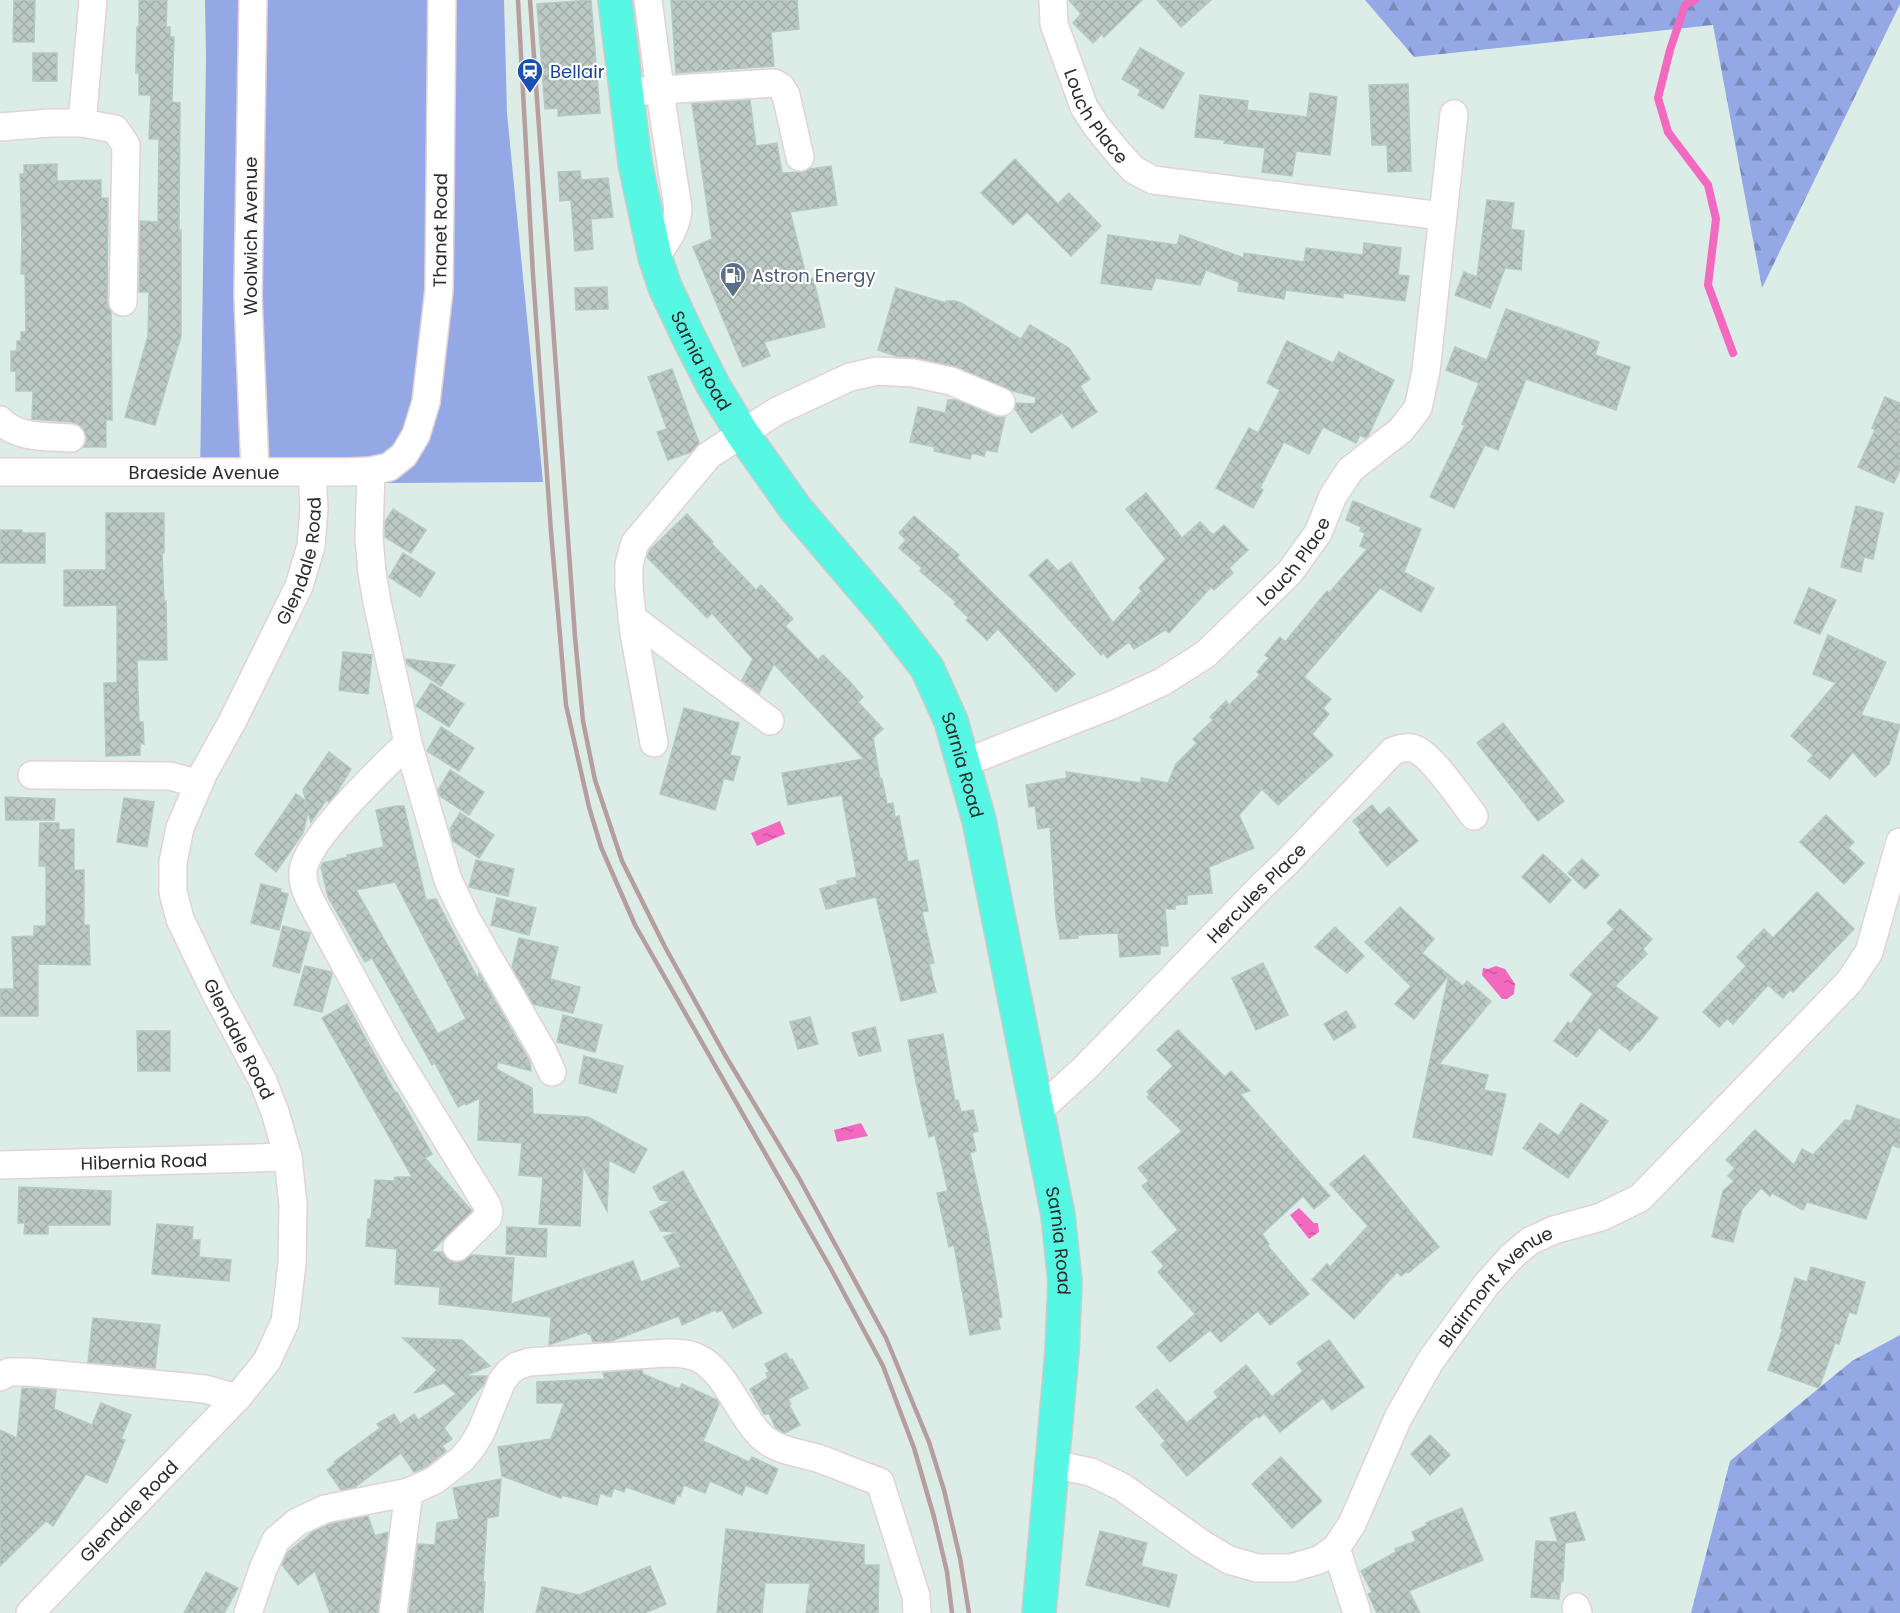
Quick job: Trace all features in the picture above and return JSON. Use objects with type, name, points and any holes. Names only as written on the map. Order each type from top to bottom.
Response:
[{"type":"main road","name":"Sarnia Road","points":[[615,0],[635,164],[655,257],[665,287],[687,336],[742,434],[795,508],[887,616],[927,668],[951,721],[979,820],[1058,1215],[1065,1282],[1062,1352],[1038,1613]]},
{"type":"street","points":[[82,123],[93,0]]},
{"type":"street","name":"Woolwich Avenue","points":[[253,0],[248,296],[255,471]]},
{"type":"street","name":"Thanet Road","points":[[404,455],[416,435],[426,402],[439,290],[442,0]]},
{"type":"street","points":[[648,0],[678,217],[668,239],[655,257]]},
{"type":"street","name":"Louch Place","points":[[1053,0],[1054,24],[1084,107],[1097,127],[1134,170],[1153,180],[1442,216]]},
{"type":"street","points":[[626,93],[774,83],[781,87],[786,95],[800,157]]},
{"type":"street","name":"Louch Place","points":[[964,763],[1113,705],[1162,682],[1206,654],[1290,572],[1318,533],[1333,496],[1350,470],[1401,430],[1418,408],[1426,371],[1454,114]]},
{"type":"street","points":[[0,127],[82,123],[115,129],[126,145],[123,302]]},
{"type":"street","points":[[654,743],[632,618],[629,564],[635,543],[709,455],[777,411],[849,377],[877,371],[913,373],[951,381],[1001,402]]},
{"type":"street","points":[[0,420],[7,427],[23,434],[71,438]]},
{"type":"street","name":"Braeside Avenue","points":[[0,472],[255,471],[312,473],[371,471],[389,467],[404,455]]},
{"type":"street","points":[[371,471],[369,513],[372,573],[408,742],[448,880],[468,922],[543,1052],[552,1072]]},
{"type":"street","name":"Glendale Road","points":[[30,1613],[237,1398],[267,1361],[285,1322],[292,1264],[293,1205],[288,1157],[275,1112],[263,1082],[215,992],[180,919],[173,892],[173,861],[180,828],[199,784],[299,586],[310,546],[314,509],[312,473]]},
{"type":"street","points":[[632,618],[770,720]]},
{"type":"street","points":[[408,742],[330,825],[314,845],[303,872],[305,890],[390,1047],[487,1205],[488,1217],[457,1247]]},
{"type":"street","name":"Hercules Place","points":[[1037,1112],[1085,1068],[1393,751],[1410,747],[1424,754],[1474,816]]},
{"type":"street","points":[[32,775],[170,776],[199,784]]},
{"type":"street","name":"Blairmont Avenue","points":[[1052,1464],[1091,1472],[1122,1487],[1202,1544],[1229,1560],[1257,1568],[1291,1568],[1319,1560],[1336,1548],[1352,1524],[1404,1409],[1431,1360],[1486,1285],[1512,1256],[1530,1241],[1554,1230],[1601,1217],[1640,1198],[1849,982],[1869,952],[1900,842]]},
{"type":"street","name":"Hibernia Road","points":[[0,1165],[288,1157]]},
{"type":"street","points":[[248,1613],[276,1540],[297,1522],[326,1509],[409,1492],[435,1480],[462,1459],[472,1447],[481,1432],[502,1382],[517,1366],[530,1362],[666,1353],[697,1357],[718,1374],[748,1422],[763,1438],[780,1449],[818,1458],[880,1482],[916,1596],[917,1613]]},
{"type":"street","points":[[0,1377],[9,1372],[29,1372],[205,1389],[237,1398]]},
{"type":"street","points":[[393,1613],[409,1492]]},
{"type":"street","points":[[1336,1548],[1357,1613]]},
{"type":"green space","points":[[205,0],[504,0],[507,113],[543,482],[390,483],[200,479]]},
{"type":"green space","points":[[1365,0],[1900,0],[1900,4],[1762,288],[1713,25],[1414,57]]},
{"type":"green space","points":[[1900,1335],[1900,1613],[1691,1613],[1730,1461],[1852,1361]]},
{"type":"water","points":[[780,821],[785,834],[757,846],[751,833]]},
{"type":"water","points":[[1496,966],[1505,969],[1515,984],[1514,994],[1507,999],[1502,999],[1482,975],[1483,968]]},
{"type":"water","points":[[861,1123],[868,1136],[837,1142],[834,1130]]},
{"type":"water","points":[[1299,1208],[1314,1223],[1318,1223],[1319,1232],[1309,1239],[1290,1215]]},
{"type":"building","points":[[14,0],[35,0],[34,42],[13,42]]},
{"type":"building","points":[[139,0],[167,0],[166,27],[170,27],[170,37],[174,37],[172,102],[180,103],[181,336],[155,425],[125,417],[148,336],[149,292],[139,292],[140,221],[158,222],[159,139],[149,139],[151,95],[139,95],[139,73],[136,73]]},
{"type":"building","points":[[591,0],[600,113],[558,116],[558,108],[545,109],[537,4]]},
{"type":"building","points":[[671,0],[797,0],[799,29],[771,32],[774,66],[676,73]]},
{"type":"building","points":[[1069,0],[1142,0],[1104,37],[1102,34],[1093,43],[1073,23],[1081,14]]},
{"type":"building","points":[[1157,0],[1211,0],[1181,27]]},
{"type":"building","points":[[1140,48],[1184,73],[1163,109],[1138,95],[1141,90],[1122,79]]},
{"type":"building","points":[[33,53],[57,53],[57,81],[33,81]]},
{"type":"building","points":[[1408,84],[1411,171],[1388,172],[1387,145],[1372,145],[1369,85]]},
{"type":"building","points":[[1310,93],[1337,97],[1330,155],[1296,151],[1292,176],[1262,172],[1265,148],[1195,137],[1200,95],[1248,101],[1247,110],[1307,117]]},
{"type":"building","points":[[750,100],[756,146],[777,143],[782,173],[803,172],[831,166],[837,205],[790,212],[807,279],[813,278],[825,327],[764,342],[770,356],[743,367],[693,247],[712,239],[692,104]]},
{"type":"building","points":[[1015,159],[1058,204],[1069,193],[1101,226],[1071,256],[1027,212],[1013,225],[981,193]]},
{"type":"building","points":[[57,164],[57,181],[101,180],[101,198],[108,198],[107,302],[111,311],[112,420],[106,420],[106,447],[84,447],[87,440],[85,432],[79,425],[72,422],[32,419],[33,391],[16,391],[16,371],[11,371],[11,351],[17,351],[17,341],[21,341],[21,332],[26,332],[25,274],[21,274],[20,174],[24,174],[24,165]]},
{"type":"building","points":[[580,171],[581,180],[608,178],[613,217],[591,219],[593,249],[575,251],[571,200],[560,201],[558,172]]},
{"type":"building","points":[[1487,200],[1514,203],[1511,229],[1524,231],[1521,270],[1505,268],[1490,308],[1455,295],[1464,272],[1477,277]]},
{"type":"building","points":[[1108,235],[1177,245],[1180,235],[1244,258],[1244,253],[1304,262],[1306,248],[1363,255],[1364,243],[1401,248],[1398,275],[1409,276],[1405,301],[1343,293],[1343,298],[1286,290],[1284,299],[1238,291],[1239,282],[1206,270],[1200,285],[1156,278],[1151,290],[1101,283]]},
{"type":"building","points":[[607,287],[608,309],[576,310],[575,288]]},
{"type":"building","points":[[896,288],[946,303],[946,301],[955,301],[961,303],[1021,339],[1030,325],[1069,348],[1090,379],[1080,386],[1097,412],[1072,428],[1062,413],[1031,433],[1015,409],[1016,403],[1035,404],[1036,397],[1010,390],[954,366],[896,356],[878,350]]},
{"type":"building","points":[[1506,309],[1599,342],[1595,355],[1630,367],[1616,410],[1526,379],[1498,450],[1485,445],[1454,508],[1430,497],[1465,425],[1462,424],[1479,383],[1446,370],[1455,347],[1487,360]]},
{"type":"building","points":[[1287,341],[1333,363],[1339,352],[1394,380],[1366,438],[1360,435],[1356,443],[1323,427],[1309,454],[1284,442],[1260,488],[1263,490],[1253,508],[1216,488],[1249,428],[1258,433],[1280,390],[1267,383]]},
{"type":"building","points":[[672,369],[699,443],[691,452],[668,460],[657,432],[667,429],[648,377]]},
{"type":"building","points":[[1885,397],[1900,403],[1900,469],[1894,483],[1858,467],[1875,430],[1872,428]]},
{"type":"building","points":[[948,400],[957,400],[995,417],[1005,417],[997,452],[986,450],[984,456],[972,453],[970,459],[934,451],[935,447],[910,442],[918,407],[945,413]]},
{"type":"building","points":[[1146,493],[1182,538],[1200,522],[1213,535],[1224,525],[1248,550],[1229,568],[1233,573],[1214,590],[1211,587],[1169,633],[1165,630],[1134,649],[1129,642],[1107,658],[1103,652],[1101,655],[1029,575],[1047,559],[1058,571],[1071,562],[1113,623],[1142,591],[1139,588],[1166,559],[1126,509]]},
{"type":"building","points":[[1353,501],[1421,529],[1404,572],[1434,588],[1421,612],[1380,588],[1304,677],[1331,699],[1323,708],[1329,714],[1312,734],[1333,755],[1278,805],[1262,789],[1239,815],[1254,848],[1209,867],[1212,893],[1187,895],[1187,904],[1175,905],[1175,909],[1165,909],[1168,946],[1160,946],[1160,954],[1120,957],[1118,933],[1078,935],[1078,938],[1060,939],[1056,917],[1050,827],[1038,829],[1035,806],[1029,807],[1026,785],[1067,778],[1066,772],[1141,783],[1141,778],[1168,783],[1176,764],[1197,743],[1193,739],[1213,720],[1210,717],[1226,701],[1229,705],[1260,675],[1257,672],[1269,658],[1265,655],[1280,637],[1285,642],[1327,591],[1329,593],[1367,549],[1360,546],[1365,533],[1360,531],[1361,527],[1346,520]]},
{"type":"building","points":[[1856,506],[1883,513],[1873,559],[1864,557],[1861,572],[1841,567]]},
{"type":"building","points":[[393,509],[426,530],[411,553],[385,537],[385,522]]},
{"type":"building","points":[[106,513],[164,513],[164,553],[162,553],[167,660],[137,660],[139,722],[143,722],[144,744],[140,743],[140,755],[106,756],[104,683],[117,683],[117,605],[64,606],[64,570],[106,570]]},
{"type":"building","points":[[687,514],[756,590],[761,585],[793,619],[785,626],[818,660],[823,655],[850,682],[863,697],[858,702],[883,729],[873,738],[880,779],[882,779],[887,804],[893,803],[895,817],[899,816],[908,862],[918,860],[928,911],[922,912],[934,963],[929,964],[936,992],[901,1001],[876,897],[826,909],[820,889],[838,884],[837,881],[857,877],[842,795],[788,805],[782,773],[864,759],[774,664],[759,693],[742,680],[753,659],[712,613],[707,618],[647,557],[650,550]]},
{"type":"building","points":[[914,516],[959,555],[957,558],[1075,674],[1056,692],[998,629],[987,640],[966,620],[969,618],[954,604],[956,602],[920,571],[922,568],[899,548],[906,540],[899,533]]},
{"type":"building","points":[[0,530],[45,533],[45,563],[0,563]]},
{"type":"building","points":[[403,553],[435,573],[420,597],[389,577]]},
{"type":"building","points":[[1809,588],[1836,600],[1820,634],[1794,623]]},
{"type":"building","points":[[1828,635],[1886,662],[1861,715],[1900,725],[1889,764],[1875,777],[1853,752],[1830,779],[1808,761],[1813,755],[1791,736],[1836,683],[1813,674]]},
{"type":"building","points":[[343,652],[372,655],[368,694],[339,690]]},
{"type":"building","points":[[406,659],[455,665],[441,686],[407,664]]},
{"type":"building","points":[[431,683],[464,704],[449,727],[416,706]]},
{"type":"building","points":[[684,708],[739,723],[730,755],[740,757],[733,781],[724,778],[715,810],[660,794]]},
{"type":"building","points":[[1503,723],[1564,801],[1538,821],[1477,743]]},
{"type":"building","points":[[441,727],[474,748],[459,771],[427,751]]},
{"type":"building","points":[[329,752],[351,769],[337,792],[329,802],[326,800],[311,822],[308,812],[303,833],[276,872],[255,854],[296,794],[306,801],[303,790]]},
{"type":"building","points":[[450,770],[484,792],[469,815],[440,796],[438,790]]},
{"type":"building","points":[[5,797],[55,799],[54,820],[6,820]]},
{"type":"building","points":[[124,798],[154,802],[147,847],[117,842]]},
{"type":"building","points":[[1372,805],[1380,815],[1389,807],[1418,841],[1387,866],[1359,832],[1361,830],[1353,821]]},
{"type":"building","points":[[404,806],[426,900],[436,899],[478,979],[479,973],[530,1062],[531,1071],[498,1062],[496,1069],[532,1088],[533,1114],[588,1117],[647,1149],[634,1173],[609,1160],[607,1211],[583,1166],[580,1226],[539,1224],[543,1177],[519,1175],[522,1143],[478,1140],[480,1098],[458,1107],[435,1063],[432,1065],[372,958],[365,962],[328,897],[321,867],[323,863],[384,847],[376,810]],"holes":[[[395,882],[466,1019],[438,1034],[356,890]]]},
{"type":"building","points":[[460,813],[494,835],[479,858],[453,841],[450,829]]},
{"type":"building","points":[[1826,815],[1854,842],[1848,848],[1864,863],[1844,884],[1800,842]]},
{"type":"building","points":[[40,823],[59,823],[59,830],[74,829],[74,870],[84,870],[84,925],[89,925],[90,965],[38,964],[38,1016],[0,1016],[0,989],[14,989],[12,937],[34,936],[34,926],[46,926],[46,866],[39,866]]},
{"type":"building","points":[[1543,854],[1571,880],[1550,903],[1522,877]]},
{"type":"building","points":[[1582,859],[1599,875],[1585,889],[1568,873]]},
{"type":"building","points":[[476,860],[514,869],[508,896],[469,887]]},
{"type":"building","points":[[261,884],[281,889],[280,892],[288,894],[279,930],[251,923]]},
{"type":"building","points":[[1817,892],[1854,929],[1793,992],[1790,990],[1783,998],[1768,985],[1733,1024],[1727,1019],[1719,1027],[1703,1012],[1746,966],[1737,957],[1764,929],[1773,938]]},
{"type":"building","points":[[497,898],[536,908],[529,935],[491,925]]},
{"type":"building","points":[[1400,907],[1434,939],[1422,953],[1449,975],[1414,1019],[1395,1004],[1411,986],[1365,942]]},
{"type":"building","points":[[1620,909],[1652,939],[1643,949],[1647,954],[1615,986],[1658,1018],[1630,1051],[1599,1028],[1577,1057],[1554,1041],[1568,1022],[1571,1024],[1593,994],[1570,975],[1614,929],[1607,923]]},
{"type":"building","points":[[283,926],[310,933],[299,973],[273,966]]},
{"type":"building","points":[[1335,927],[1364,956],[1347,973],[1315,947]]},
{"type":"building","points":[[519,938],[558,947],[550,979],[580,987],[573,1013],[533,1004],[512,967]]},
{"type":"building","points":[[1263,963],[1288,1015],[1256,1030],[1232,978]]},
{"type":"building","points":[[305,966],[332,974],[322,1012],[294,1005]]},
{"type":"building","points":[[1449,975],[1463,986],[1467,981],[1491,1001],[1439,1064],[1488,1075],[1484,1090],[1506,1094],[1492,1155],[1413,1137]]},
{"type":"building","points":[[347,1004],[432,1154],[425,1158],[472,1211],[431,1252],[443,1252],[446,1258],[453,1262],[461,1262],[472,1255],[514,1258],[511,1304],[633,1261],[641,1282],[681,1267],[664,1237],[678,1232],[661,1231],[650,1212],[671,1201],[660,1200],[653,1187],[683,1171],[762,1313],[733,1328],[722,1310],[717,1312],[715,1310],[682,1325],[679,1316],[611,1341],[593,1342],[590,1333],[587,1332],[549,1345],[551,1317],[439,1304],[440,1287],[395,1284],[397,1249],[366,1246],[368,1219],[371,1219],[375,1180],[394,1181],[395,1177],[412,1177],[322,1018]]},
{"type":"building","points":[[1346,1011],[1356,1027],[1334,1040],[1324,1024]]},
{"type":"building","points":[[563,1015],[602,1025],[595,1052],[557,1042]]},
{"type":"building","points":[[810,1017],[818,1044],[798,1049],[790,1022]]},
{"type":"building","points":[[875,1027],[881,1051],[859,1056],[852,1033]]},
{"type":"building","points":[[1178,1030],[1225,1077],[1231,1071],[1250,1091],[1240,1094],[1330,1196],[1314,1209],[1303,1196],[1262,1234],[1269,1244],[1267,1245],[1309,1294],[1270,1325],[1258,1311],[1221,1342],[1210,1330],[1170,1362],[1157,1347],[1195,1314],[1158,1272],[1164,1266],[1152,1252],[1178,1230],[1142,1186],[1149,1181],[1138,1168],[1182,1131],[1147,1097],[1150,1095],[1147,1092],[1173,1066],[1157,1050]]},
{"type":"building","points":[[137,1031],[170,1031],[170,1071],[138,1071]]},
{"type":"building","points":[[943,1034],[955,1101],[958,1100],[961,1112],[973,1110],[978,1131],[972,1133],[976,1151],[970,1153],[988,1233],[1002,1317],[998,1318],[1000,1329],[970,1335],[954,1245],[949,1247],[937,1193],[948,1191],[935,1135],[929,1137],[908,1040]]},
{"type":"building","points":[[584,1056],[623,1066],[616,1093],[579,1083]]},
{"type":"building","points":[[1581,1103],[1608,1121],[1568,1178],[1523,1148],[1540,1123],[1559,1136]]},
{"type":"building","points":[[1857,1105],[1900,1120],[1900,1148],[1892,1145],[1866,1219],[1807,1202],[1803,1210],[1772,1193],[1770,1196],[1761,1188],[1742,1209],[1733,1242],[1712,1237],[1723,1191],[1734,1181],[1728,1176],[1735,1168],[1726,1160],[1755,1130],[1794,1165],[1802,1149],[1813,1155],[1845,1120],[1851,1121]]},
{"type":"building","points":[[1364,1155],[1439,1247],[1408,1273],[1407,1271],[1401,1276],[1397,1272],[1354,1319],[1312,1280],[1327,1264],[1330,1267],[1368,1226],[1330,1184]]},
{"type":"building","points":[[19,1187],[111,1191],[110,1225],[48,1225],[48,1234],[24,1234],[25,1223],[18,1223]]},
{"type":"building","points":[[157,1224],[193,1227],[192,1240],[200,1240],[199,1257],[231,1260],[229,1281],[152,1274]]},
{"type":"building","points":[[507,1227],[547,1229],[546,1257],[506,1254]]},
{"type":"building","points":[[1811,1267],[1865,1282],[1856,1314],[1849,1312],[1839,1344],[1835,1343],[1819,1388],[1768,1370],[1783,1328],[1781,1328],[1795,1278],[1807,1282]]},
{"type":"building","points":[[93,1318],[160,1325],[155,1368],[88,1362]]},
{"type":"building","points":[[403,1338],[462,1340],[490,1366],[464,1376],[487,1376],[484,1384],[444,1428],[452,1439],[442,1446],[446,1451],[427,1466],[414,1472],[401,1453],[355,1487],[341,1490],[327,1470],[336,1463],[334,1462],[380,1428],[377,1424],[394,1414],[400,1424],[414,1414],[418,1420],[456,1394],[444,1383],[414,1393],[437,1370]]},
{"type":"building","points":[[1329,1340],[1364,1387],[1332,1410],[1323,1398],[1280,1432],[1264,1413],[1259,1418],[1257,1416],[1187,1476],[1161,1445],[1165,1441],[1136,1407],[1157,1389],[1187,1423],[1218,1397],[1214,1392],[1246,1365],[1272,1397],[1303,1371],[1297,1363]]},
{"type":"building","points":[[786,1353],[790,1360],[792,1359],[808,1388],[788,1399],[800,1425],[785,1433],[776,1428],[769,1414],[764,1414],[750,1389],[768,1378],[766,1373],[769,1372],[765,1364]]},
{"type":"building","points":[[642,1370],[643,1374],[679,1389],[682,1384],[717,1400],[719,1404],[703,1441],[749,1462],[752,1457],[778,1469],[767,1494],[746,1485],[742,1495],[710,1481],[705,1493],[684,1485],[674,1504],[626,1487],[624,1492],[614,1488],[611,1497],[600,1493],[597,1505],[562,1495],[561,1498],[502,1476],[498,1447],[551,1439],[564,1403],[537,1403],[537,1382],[605,1379],[603,1373]]},
{"type":"building","points":[[22,1388],[56,1390],[54,1409],[92,1425],[101,1403],[131,1415],[121,1439],[125,1440],[107,1483],[86,1474],[53,1526],[46,1521],[0,1566],[0,1430],[17,1438]]},
{"type":"building","points":[[1430,1435],[1450,1455],[1430,1475],[1411,1454]]},
{"type":"building","points":[[1281,1457],[1322,1501],[1292,1528],[1252,1484]]},
{"type":"building","points":[[501,1479],[498,1516],[487,1518],[483,1613],[409,1613],[418,1544],[435,1545],[437,1523],[459,1519],[453,1488]]},
{"type":"building","points":[[1462,1508],[1483,1560],[1409,1591],[1420,1613],[1377,1613],[1368,1594],[1372,1592],[1361,1571],[1396,1552],[1395,1549],[1416,1541],[1412,1532],[1427,1525],[1426,1523]]},
{"type":"building","points":[[1575,1512],[1585,1540],[1565,1543],[1563,1581],[1561,1581],[1559,1599],[1531,1597],[1536,1541],[1558,1542],[1550,1518]]},
{"type":"building","points":[[368,1516],[375,1536],[388,1532],[378,1613],[330,1613],[315,1571],[298,1585],[282,1565],[288,1552],[313,1532],[330,1524]]},
{"type":"building","points":[[726,1529],[864,1545],[864,1565],[879,1565],[878,1613],[806,1613],[810,1583],[765,1583],[762,1613],[717,1613]]},
{"type":"building","points":[[1100,1531],[1147,1543],[1141,1566],[1177,1575],[1169,1607],[1086,1585]]},
{"type":"building","points":[[650,1566],[666,1604],[645,1613],[536,1613],[542,1587],[579,1595]]},
{"type":"building","points":[[206,1572],[238,1588],[224,1613],[184,1613]]},
{"type":"waterway","points":[[1695,0],[1685,5],[1670,50],[1658,98],[1668,132],[1708,185],[1716,219],[1708,285],[1733,353]]},
{"type":"railway","points":[[518,0],[533,275],[566,705],[589,807],[601,847],[635,925],[831,1269],[883,1366],[914,1448],[934,1517],[947,1572],[952,1613]]},
{"type":"railway","points":[[530,0],[575,637],[583,721],[595,780],[622,861],[665,947],[725,1055],[799,1178],[886,1338],[929,1442],[944,1490],[960,1558],[969,1613]]},
{"type":"place","name":"Bellair","points":[[530,94]]},
{"type":"place","name":"Astron Energy","points":[[733,298]]}]
